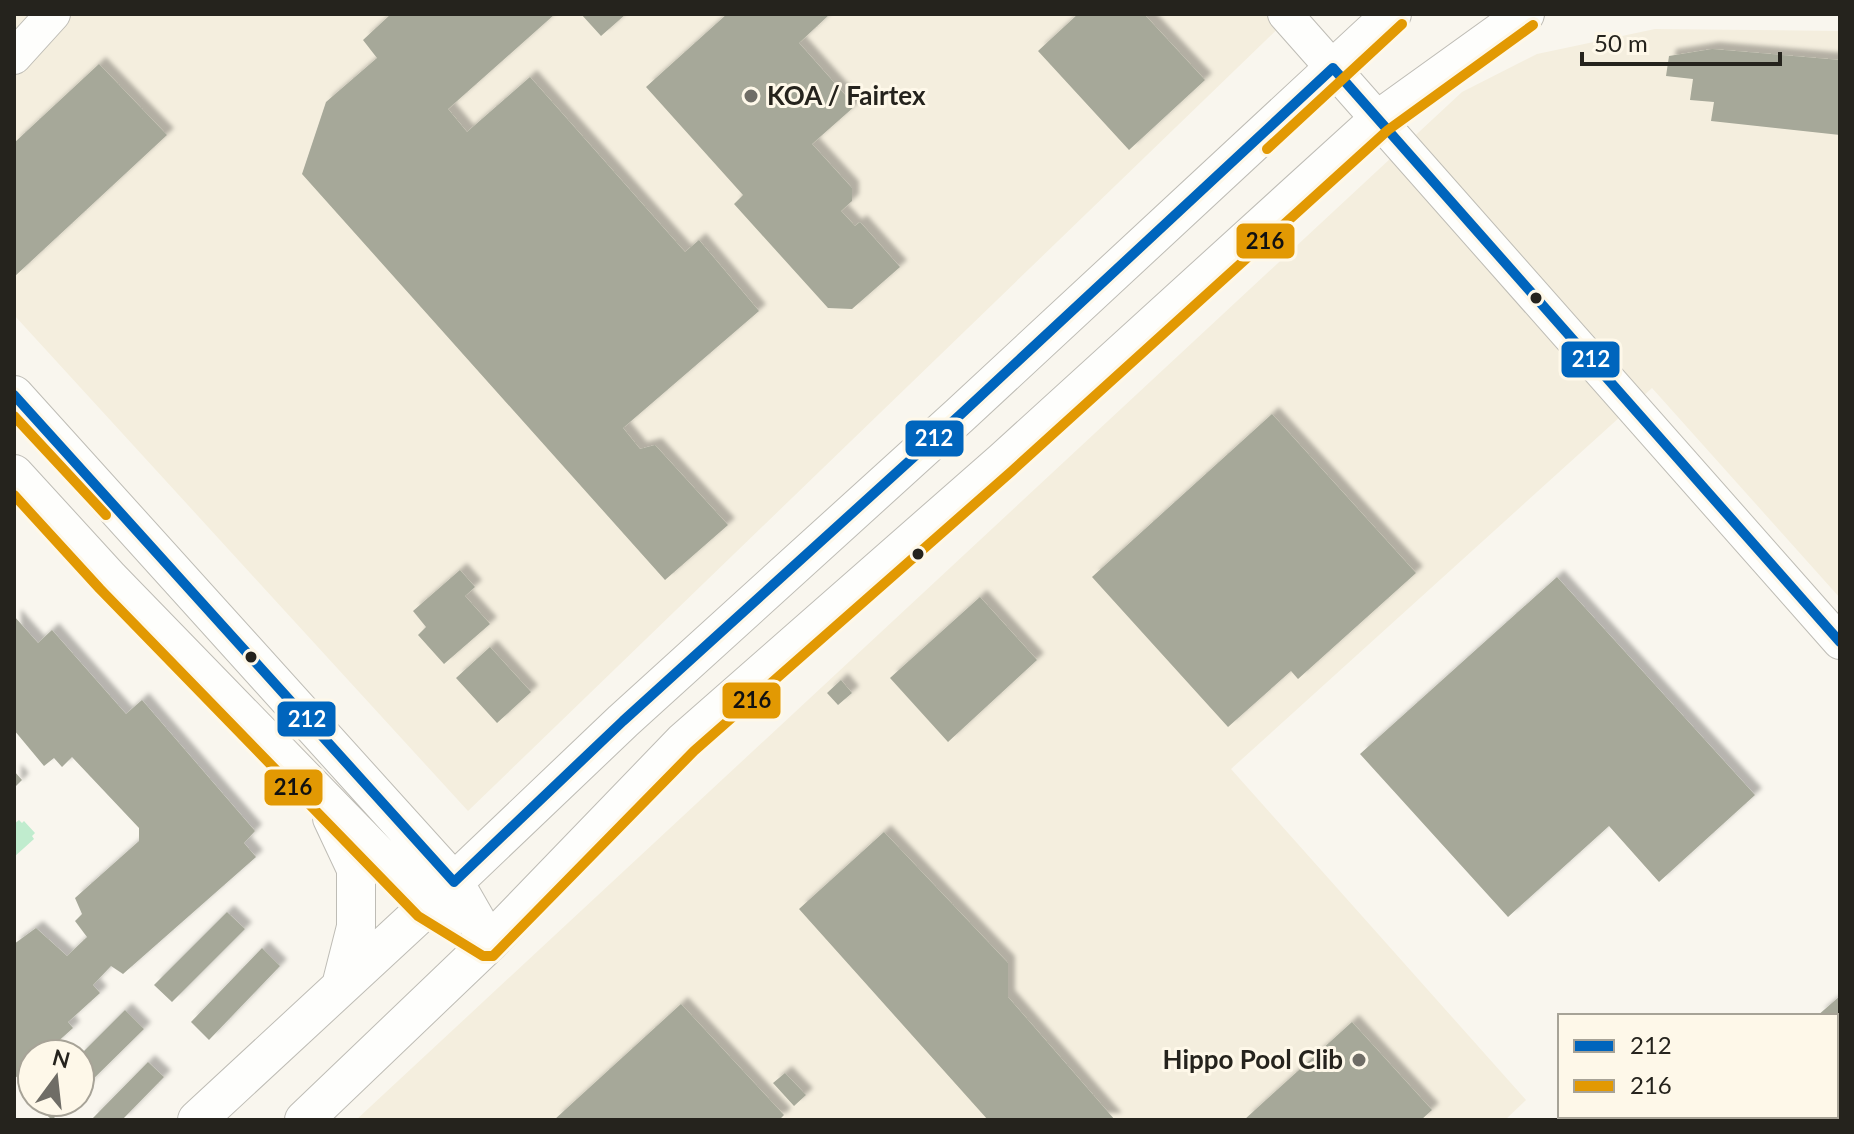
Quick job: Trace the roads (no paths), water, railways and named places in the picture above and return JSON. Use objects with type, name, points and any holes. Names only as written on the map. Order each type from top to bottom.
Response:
[{"type":"main road","points":[[197,1120],[623,721],[960,415],[1392,14]]},
{"type":"main road","points":[[304,1120],[489,943],[684,741],[1003,461],[1379,119],[1525,14]]},
{"type":"main road","points":[[14,395],[441,894],[489,943]]},
{"type":"main road","points":[[14,474],[110,579],[318,791],[441,894]]},
{"type":"main road","points":[[318,791],[356,869],[356,927],[341,986]]},
{"type":"street","points":[[14,57],[53,14]]},
{"type":"street","points":[[1285,14],[1840,642]]},
{"type":"place","name":"KOA / Fairtex","points":[[751,96]]},
{"type":"place","name":"Hippo Pool Clib","points":[[1359,1060]]}]
